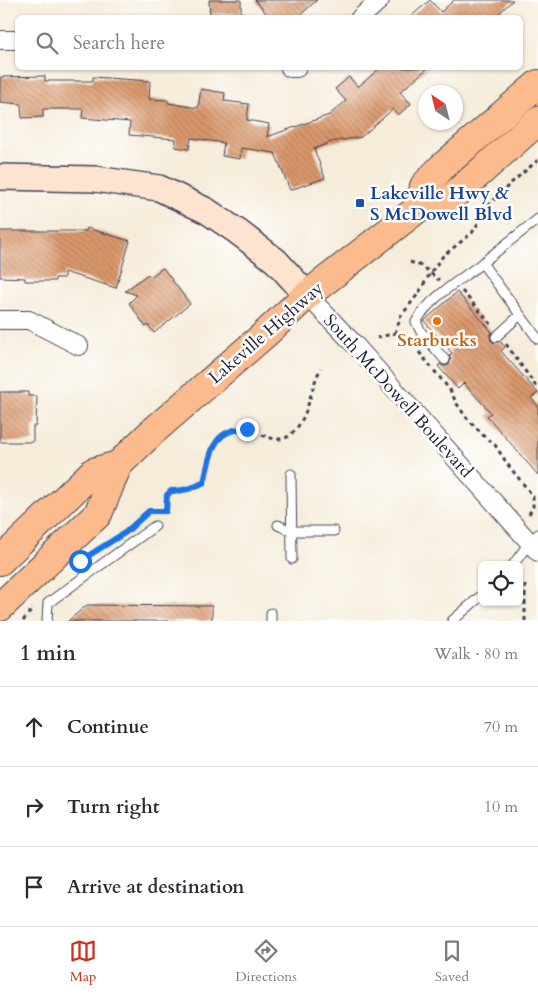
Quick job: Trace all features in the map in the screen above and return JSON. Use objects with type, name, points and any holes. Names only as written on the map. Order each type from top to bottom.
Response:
[{"type":"main road","points":[[420,207],[424,186],[442,167],[538,84]]},
{"type":"main road","name":"Lakeville Highway","points":[[0,607],[98,514],[118,465],[151,433],[264,336],[307,294],[420,207],[443,205],[538,121]]},
{"type":"main road","name":"South McDowell Boulevard","points":[[0,177],[95,179],[159,188],[207,211],[238,232],[276,261],[307,294]]},
{"type":"main road","name":"Lakeville Highway","points":[[0,561],[93,472],[118,465]]},
{"type":"street","points":[[363,15],[380,0]]},
{"type":"street","points":[[0,40],[15,40]]},
{"type":"street","name":"South McDowell Boulevard","points":[[307,294],[535,543]]},
{"type":"street","points":[[0,320],[30,320],[79,346]]},
{"type":"lane","points":[[445,360],[421,332],[416,322],[421,313],[434,300],[538,219]]},
{"type":"lane","points":[[482,263],[538,339]]},
{"type":"lane","points":[[499,334],[520,315]]},
{"type":"lane","points":[[291,474],[292,559]]},
{"type":"lane","points":[[278,525],[291,531],[334,531]]},
{"type":"lane","points":[[47,621],[48,603],[155,526]]},
{"type":"lane","points":[[517,561],[535,543]]},
{"type":"lane","points":[[452,621],[478,598]]},
{"type":"path","points":[[395,333],[401,316],[443,256],[472,234],[490,204],[538,160]]},
{"type":"path","points":[[410,262],[422,266],[443,283]]},
{"type":"path","points":[[460,289],[499,334],[538,389]]},
{"type":"path","points":[[377,338],[395,333],[410,339],[424,360],[450,390],[456,404],[466,417],[482,435],[495,445],[508,465],[533,496],[533,507],[529,514]]},
{"type":"path","points":[[137,522],[149,511],[166,511],[167,495],[171,491],[179,491],[204,482],[209,456],[222,436],[229,432],[235,429],[247,429],[276,440],[291,435],[303,418],[320,368]]},
{"type":"path","points":[[525,585],[525,621]]},
{"type":"path","points":[[23,621],[35,605]]},
{"type":"building","points":[[209,0],[241,0],[241,13],[210,14]]},
{"type":"building","points":[[255,0],[317,0],[300,15],[268,15]]},
{"type":"building","points":[[430,0],[441,12],[454,0],[513,0],[497,15],[412,15]]},
{"type":"building","points":[[378,70],[426,70],[400,92],[411,104],[398,115],[393,109],[361,137],[331,142],[314,149],[325,178],[290,190],[275,153],[241,148],[240,159],[222,156],[224,143],[191,138],[189,149],[175,147],[176,139],[129,135],[130,122],[82,118],[83,109],[43,109],[43,117],[22,118],[21,104],[0,102],[0,77],[45,76],[45,81],[93,81],[93,77],[150,81],[149,99],[168,100],[168,103],[198,108],[201,89],[225,93],[224,101],[249,104],[247,120],[269,124],[267,137],[329,115],[346,101],[335,89],[349,77],[358,87]]},
{"type":"building","points":[[87,228],[130,241],[116,288],[64,272],[64,278],[55,278],[55,281],[25,281],[25,278],[0,277],[0,231],[86,231]]},
{"type":"building","points":[[163,268],[190,304],[154,333],[148,325],[146,327],[129,303],[137,295],[125,291],[148,274],[150,277]]},
{"type":"building","points":[[457,292],[492,332],[490,336],[491,341],[495,343],[500,341],[505,347],[501,351],[538,393],[531,398],[538,406],[538,475],[487,416],[491,413],[464,383],[458,389],[438,366],[440,364],[443,366],[449,365],[451,359],[449,356],[452,353],[424,321]]},
{"type":"building","points":[[0,392],[28,392],[28,396],[37,396],[36,426],[33,426],[33,442],[0,442]]},
{"type":"building","points":[[87,605],[212,606],[212,621],[68,621]]},
{"type":"place","name":"Lakeville Hwy & S McDowell Blvd","points":[[360,203]]},
{"type":"place","name":"Starbucks","points":[[437,321]]},
{"type":"route","points":[[80,561],[126,532],[149,511],[166,511],[167,495],[171,491],[179,491],[204,482],[209,456],[222,436],[235,429],[247,429]]}]
